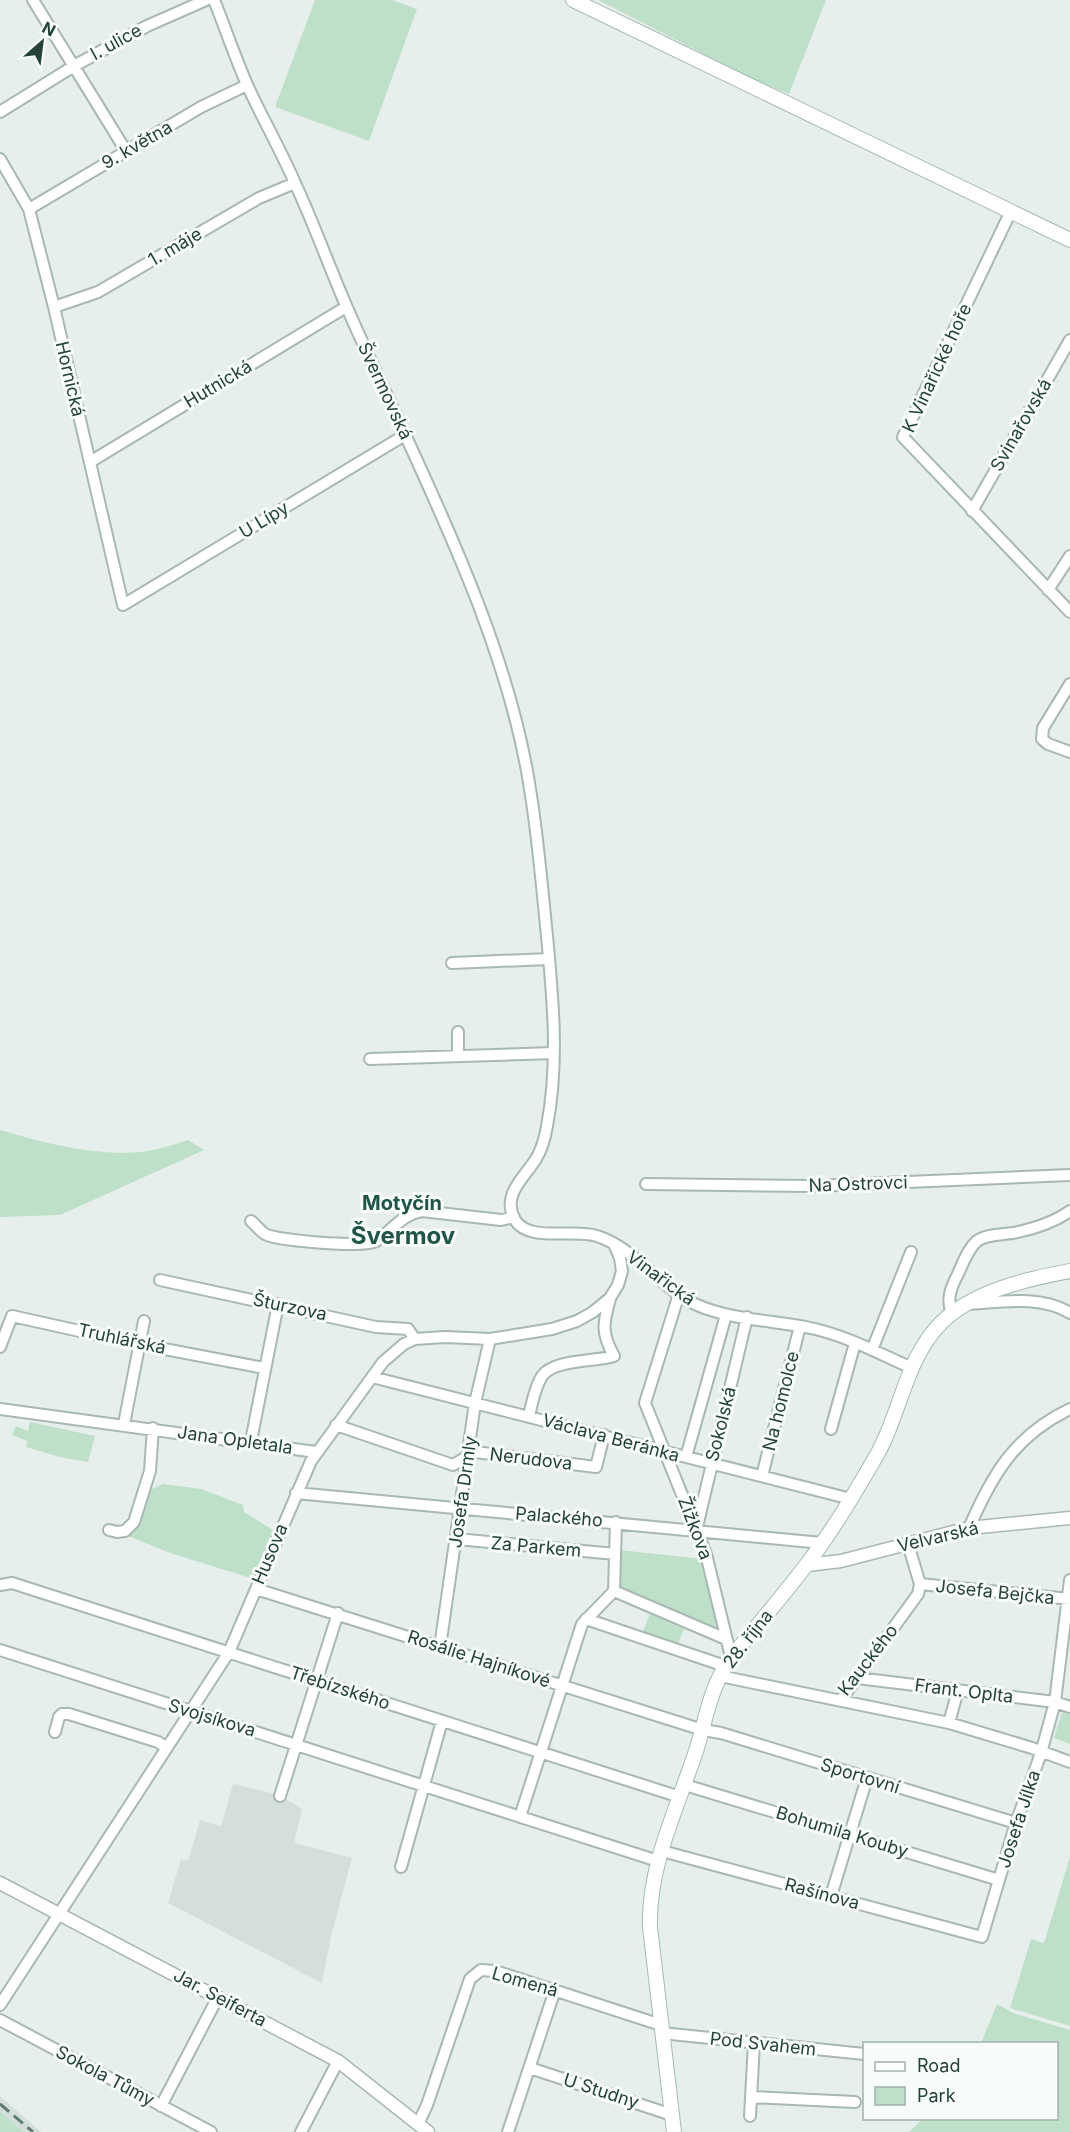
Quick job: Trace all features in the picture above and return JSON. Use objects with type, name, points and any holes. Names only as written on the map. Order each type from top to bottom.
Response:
[{"type":"main road","points":[[573,0],[1070,240]]},
{"type":"main road","name":"28. října","points":[[674,2132],[650,1917],[651,1891],[660,1856],[726,1666],[807,1565],[850,1499],[879,1450],[922,1347],[935,1330],[952,1314],[968,1304],[1021,1281],[1070,1272]]},
{"type":"street","points":[[33,0],[126,151]]},
{"type":"street","name":"I. ulice","points":[[0,112],[74,66],[147,26],[206,0]]},
{"type":"street","name":"Švermovská","points":[[214,0],[247,85],[295,183],[346,307],[468,579],[487,631],[520,734],[531,791],[549,959]]},
{"type":"street","name":"9. května","points":[[29,209],[201,107],[247,85]]},
{"type":"street","name":"Hornická","points":[[0,159],[29,209],[123,605]]},
{"type":"street","name":"1. máje","points":[[54,307],[98,292],[259,198],[295,183]]},
{"type":"street","name":"K Vinařické hoře","points":[[1011,211],[903,438],[1070,612]]},
{"type":"street","name":"Hutnická","points":[[90,462],[346,307]]},
{"type":"street","name":"Svinařovská","points":[[972,511],[1070,340]]},
{"type":"street","name":"U Lípy","points":[[123,605],[405,435]]},
{"type":"street","points":[[1048,590],[1070,556]]},
{"type":"street","points":[[1070,684],[1043,728],[1042,734],[1042,739],[1048,744],[1070,752]]},
{"type":"street","points":[[251,1221],[265,1234],[297,1241],[352,1244],[374,1243],[411,1213],[422,1211],[501,1220],[514,1217],[511,1206],[515,1186],[540,1152],[547,1130],[554,1053],[549,959],[452,963]]},
{"type":"street","points":[[458,1032],[458,1056]]},
{"type":"street","points":[[370,1059],[554,1053]]},
{"type":"street","name":"Na Ostrovci","points":[[646,1184],[814,1186],[1070,1175]]},
{"type":"street","points":[[952,1314],[949,1301],[953,1283],[977,1242],[1060,1218],[1070,1211]]},
{"type":"street","name":"Vinařická","points":[[514,1217],[517,1224],[535,1232],[585,1233],[598,1236],[638,1259],[694,1304],[726,1315],[800,1326],[833,1334],[912,1368]]},
{"type":"street","points":[[529,1416],[539,1383],[546,1372],[562,1364],[614,1356],[604,1334],[605,1317],[610,1298],[618,1285],[622,1271],[614,1244]]},
{"type":"street","points":[[872,1350],[911,1252]]},
{"type":"street","name":"Šturzova","points":[[160,1280],[376,1327],[408,1329],[415,1339]]},
{"type":"street","name":"Žižkova","points":[[679,1294],[645,1403],[706,1554],[726,1639],[726,1666]]},
{"type":"street","points":[[415,1339],[431,1337],[490,1339],[552,1329],[577,1321],[610,1298]]},
{"type":"street","points":[[968,1304],[1040,1302],[1057,1305],[1070,1313]]},
{"type":"street","points":[[251,1442],[278,1304]]},
{"type":"street","points":[[686,1457],[726,1315]]},
{"type":"street","name":"Truhlářská","points":[[0,1347],[12,1316],[138,1344],[264,1368]]},
{"type":"street","name":"Sokolská","points":[[696,1531],[747,1317]]},
{"type":"street","points":[[123,1424],[144,1321]]},
{"type":"street","name":"Na homolce","points":[[762,1476],[800,1326]]},
{"type":"street","name":"Husova","points":[[0,2005],[229,1653],[296,1493],[316,1452],[372,1377],[393,1353],[415,1339]]},
{"type":"street","name":"Josefa Drmly","points":[[440,1647],[475,1403],[490,1339]]},
{"type":"street","points":[[831,1429],[855,1343]]},
{"type":"street","name":"Václava Beránka","points":[[372,1377],[850,1499]]},
{"type":"street","name":"Jana Opletala","points":[[0,1409],[153,1428],[316,1452]]},
{"type":"street","points":[[969,1528],[991,1480],[1013,1451],[1038,1428],[1070,1409]]},
{"type":"street","name":"Nerudova","points":[[336,1425],[453,1466],[475,1452],[596,1467],[604,1435]]},
{"type":"street","name":"Jana Opletala","points":[[109,1530],[125,1531],[134,1522],[150,1471],[153,1428]]},
{"type":"street","name":"Palackého","points":[[296,1493],[822,1543]]},
{"type":"street","name":"Velvarská","points":[[807,1565],[841,1561],[969,1528],[1070,1518]]},
{"type":"street","points":[[520,1817],[582,1624],[614,1591],[616,1522]]},
{"type":"street","name":"Za Parkem","points":[[457,1539],[615,1554]]},
{"type":"street","points":[[908,1544],[920,1584]]},
{"type":"street","name":"Josefa Jílka","points":[[982,1937],[1055,1702],[1070,1580]]},
{"type":"street","name":"Třebízského","points":[[0,1586],[12,1583],[540,1754],[683,1791]]},
{"type":"street","name":"Josefa Bejčka","points":[[920,1584],[1069,1599]]},
{"type":"street","name":"Kauckého","points":[[586,1618],[726,1666],[841,1700],[918,1594],[920,1584]]},
{"type":"street","name":"Rosálie Hajníkové","points":[[256,1589],[703,1730]]},
{"type":"street","points":[[614,1591],[726,1639]]},
{"type":"street","points":[[280,1796],[338,1613]]},
{"type":"street","name":"Svojsíkova","points":[[0,1650],[423,1787],[660,1856]]},
{"type":"street","name":"Frant. Oplta","points":[[858,1678],[1055,1702],[1070,1707]]},
{"type":"street","points":[[949,1723],[957,1690]]},
{"type":"street","points":[[841,1700],[949,1723],[1070,1762]]},
{"type":"street","points":[[55,1732],[59,1717],[69,1713],[158,1742],[167,1748]]},
{"type":"street","points":[[401,1867],[442,1721]]},
{"type":"street","name":"Sportovní","points":[[703,1730],[721,1733],[1016,1823]]},
{"type":"street","points":[[831,1896],[867,1778]]},
{"type":"street","name":"Bohumila Kouby","points":[[683,1791],[850,1835],[999,1880]]},
{"type":"street","name":"Rašínova","points":[[660,1856],[831,1896],[982,1937]]},
{"type":"street","name":"Jar. Seiferta","points":[[0,1883],[339,2061],[423,2128]]},
{"type":"street","name":"Lomená","points":[[423,2128],[428,2104],[468,1986],[474,1974],[481,1970],[495,1971],[555,1990],[662,2029]]},
{"type":"street","points":[[508,2132],[555,1990]]},
{"type":"street","points":[[161,2106],[218,1997]]},
{"type":"street","name":"Sokola Tůmy","points":[[0,2020],[211,2132]]},
{"type":"street","name":"Pod Svahem","points":[[662,2029],[754,2043],[863,2054]]},
{"type":"street","points":[[750,2116],[754,2043]]},
{"type":"street","points":[[301,2132],[339,2061]]},
{"type":"street","name":"U Studny","points":[[530,2068],[672,2115]]},
{"type":"street","points":[[751,2097],[855,2102]]},
{"type":"shaded area","points":[[233,1784],[275,1794],[302,1809],[294,1843],[352,1858],[331,1936],[322,1983],[168,1903],[181,1859],[188,1861],[200,1820],[221,1826]]},
{"type":"shaded area","points":[[0,2096],[41,2132],[24,2132],[0,2111]]},
{"type":"green space","points":[[315,0],[392,0],[417,9],[369,141],[275,107]]},
{"type":"green space","points":[[598,0],[826,0],[789,94],[759,82]]},
{"type":"green space","points":[[0,1130],[35,1140],[93,1151],[130,1153],[148,1151],[188,1140],[204,1150],[60,1215],[0,1217]]},
{"type":"green space","points":[[30,1422],[95,1436],[88,1462],[26,1447],[27,1441],[12,1435],[16,1426],[28,1431]]},
{"type":"green space","points":[[163,1484],[201,1489],[243,1505],[244,1512],[273,1530],[254,1579],[170,1553],[128,1536],[140,1521],[150,1490]]},
{"type":"green space","points":[[619,1550],[703,1559],[720,1629],[620,1588]]},
{"type":"green space","points":[[650,1614],[684,1629],[677,1646],[642,1634]]},
{"type":"green space","points":[[1062,1712],[1070,1715],[1070,1744],[1054,1738]]},
{"type":"green space","points":[[1070,1857],[1070,2026],[1010,2008],[1031,1939],[1044,1943]]},
{"type":"green space","points":[[997,2004],[1013,2013],[1070,2030],[1070,2132],[909,2132],[922,2120],[1058,2120],[1058,2042],[981,2042]]},
{"type":"green space","points":[[0,2111],[24,2132],[0,2132]]},
{"type":"railway","points":[[0,2104],[33,2132]]},
{"type":"district","name":"Motyčín","points":[[402,1203]]},
{"type":"district","name":"Švermov","points":[[403,1236]]}]
